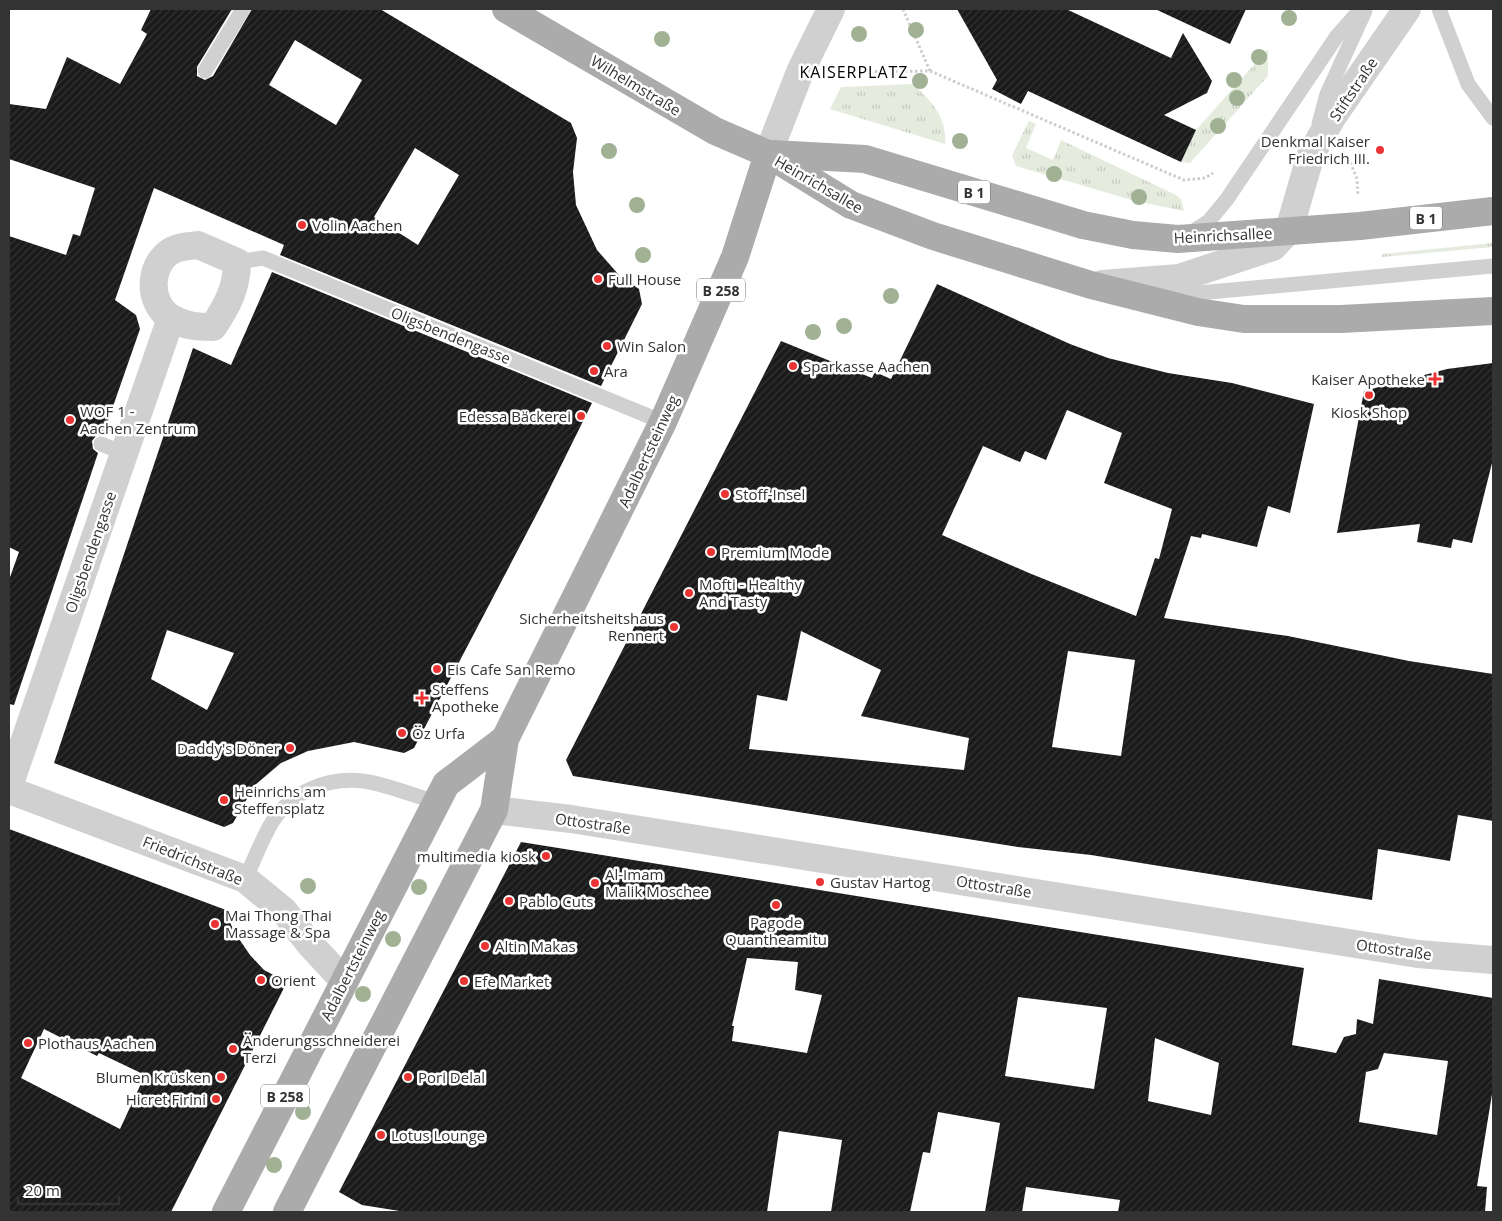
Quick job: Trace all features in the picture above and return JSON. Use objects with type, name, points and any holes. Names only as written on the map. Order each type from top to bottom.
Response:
[{"type":"main road","name":"Wilhelmstraße","points":[[506,9],[649,91],[693,119],[715,131],[768,154]]},
{"type":"main road","name":"Heinrichsallee","points":[[768,154],[865,159],[1082,225],[1133,235],[1178,239],[1360,226],[1493,211]]},
{"type":"main road","name":"Heinrichsallee","points":[[768,154],[851,205],[933,236],[1090,285],[1198,312],[1271,320],[1368,318],[1493,311]]},
{"type":"main road","name":"Adalbertsteinweg","points":[[287,1212],[494,810],[504,739],[663,422],[735,257],[768,154]]},
{"type":"main road","name":"Adalbertsteinweg","points":[[226,1212],[446,784],[504,739]]},
{"type":"street","points":[[768,154],[800,72],[831,9]]},
{"type":"street","name":"Stiftstraße","points":[[1289,230],[1311,154],[1333,116],[1407,9]]},
{"type":"street","name":"Heinrichsallee","points":[[1090,285],[1146,282],[1200,272],[1274,247],[1289,230]]},
{"type":"street","points":[[198,245],[238,262],[237,277],[230,299],[213,327],[196,327],[171,318],[164,312],[154,292],[154,278],[166,255],[178,248],[198,245]]},
{"type":"street","name":"Oligsbendengasse","points":[[9,788],[112,448],[171,318]]},
{"type":"street","name":"Friedrichstraße","points":[[9,788],[245,879],[284,911],[308,943],[344,981]]},
{"type":"street","name":"Ottostraße","points":[[494,810],[581,821],[1418,954],[1493,960]]},
{"type":"lane","points":[[205,71],[243,9]]},
{"type":"lane","points":[[1178,239],[1194,232],[1209,222],[1337,36],[1361,9]]},
{"type":"lane","points":[[1311,154],[1327,94],[1366,9]]},
{"type":"lane","points":[[1439,9],[1468,84],[1493,118]]},
{"type":"lane","name":"Oligsbendengasse","points":[[238,262],[263,258],[663,422]]},
{"type":"lane","name":"Heinrichsallee","points":[[1140,299],[1493,266]]},
{"type":"lane","points":[[245,879],[272,823],[288,802],[311,787],[337,781],[364,781],[437,802]]},
{"type":"path","points":[[903,9],[930,71]]},
{"type":"path","points":[[800,72],[930,71],[1184,180],[1205,178],[1216,170]]},
{"type":"green space","points":[[1268,49],[1268,76],[1190,163],[1181,162],[1196,130]]},
{"type":"green space","points":[[913,84],[932,104],[941,118],[944,126],[945,144],[830,109],[841,87]]},
{"type":"green space","points":[[1029,121],[1036,124],[1026,148],[1053,160],[1061,140],[1176,195],[1181,199],[1184,211],[1135,201],[1016,166],[1012,155]]},
{"type":"green space","points":[[1493,243],[1493,247],[1382,257],[1382,254]]},
{"type":"building","points":[[151,9],[232,9],[197,67],[197,76],[205,80],[213,76],[252,9],[380,9],[571,123],[577,138],[573,172],[576,205],[597,250],[619,275],[639,289],[642,304],[601,386],[280,255],[284,245],[154,188],[115,300],[136,315],[140,329],[103,435],[96,436],[92,441],[93,449],[98,453],[14,705],[9,704],[9,580],[19,552],[9,547],[9,236],[66,255],[73,234],[80,236],[95,188],[9,159],[9,104],[46,109],[67,57],[120,84],[147,34],[141,30]],"holes":[[[295,40],[362,80],[336,125],[269,85]],[[415,148],[459,175],[418,245],[374,217]]]},
{"type":"building","points":[[957,9],[1066,9],[1171,58],[1183,33],[1212,81],[1207,93],[1164,115],[1196,130],[1181,162],[1028,91],[1021,104],[992,89],[997,80]]},
{"type":"building","points":[[1155,9],[1246,9],[1230,44]]},
{"type":"building","points":[[272,272],[592,403],[543,502],[414,748],[404,753],[354,742],[308,751],[281,763],[255,785],[233,823],[224,827],[54,763],[193,348],[231,365]],"holes":[[[167,630],[234,653],[207,710],[151,679]]]},
{"type":"building","points":[[937,284],[1070,344],[1108,358],[1168,373],[1232,383],[1314,404],[1290,513],[1268,506],[1257,547],[1202,534],[1201,538],[1191,536],[1164,618],[1288,636],[1409,661],[1493,674],[1493,821],[1458,815],[1450,861],[1378,849],[1372,900],[1091,855],[1018,847],[573,776],[566,760],[781,341],[872,378],[875,372],[891,379]],"holes":[[[1067,410],[1122,433],[1104,483],[1172,509],[1159,559],[1155,558],[1136,616],[1029,573],[942,535],[983,446],[1020,462],[1025,451],[1046,460]],[[801,631],[881,670],[861,716],[969,738],[964,770],[749,749],[757,695],[787,701]],[[1068,651],[1135,660],[1121,756],[1052,747]]]},
{"type":"building","points":[[1493,363],[1493,459],[1472,543],[1453,539],[1451,548],[1417,542],[1420,524],[1337,533],[1364,391],[1447,369]]},
{"type":"building","points":[[9,829],[226,910],[233,930],[250,955],[264,970],[287,982],[171,1212],[9,1212]],"holes":[[[44,1029],[97,1056],[99,1053],[145,1075],[120,1129],[21,1078]]]},
{"type":"building","points":[[521,842],[1304,968],[1292,1045],[1336,1053],[1344,1037],[1356,1034],[1357,1019],[1373,1024],[1379,979],[1493,998],[1493,1088],[1477,1186],[1487,1187],[1485,1212],[1118,1212],[1120,1200],[1026,1187],[1022,1212],[985,1212],[1000,1123],[938,1112],[930,1153],[923,1152],[910,1212],[831,1212],[842,1140],[779,1131],[767,1212],[406,1212],[362,1205],[339,1192]],"holes":[[[747,958],[798,962],[795,990],[822,995],[807,1053],[732,1041],[734,1026],[732,1026]],[[1018,997],[1107,1008],[1094,1089],[1005,1076]],[[1155,1038],[1219,1063],[1211,1115],[1148,1101]],[[1384,1053],[1448,1061],[1437,1135],[1359,1122],[1366,1072],[1378,1069]]]},
{"type":"place","name":"Denkmal Kaiser Friedrich III.","points":[[1380,150]]},
{"type":"place","name":"Volin Aachen","points":[[302,225]]},
{"type":"place","name":"Full House","points":[[598,279]]},
{"type":"place","name":"Win Salon","points":[[607,346]]},
{"type":"place","name":"Sparkasse Aachen","points":[[793,366]]},
{"type":"place","name":"Ara","points":[[594,371]]},
{"type":"place","name":"Kaiser Apotheke","points":[[1435,379]]},
{"type":"place","name":"Kiosk Shop","points":[[1369,395]]},
{"type":"place","name":"Edessa Bäckerei","points":[[581,416]]},
{"type":"place","name":"WOF 1 - Aachen Zentrum","points":[[70,420]]},
{"type":"place","name":"Stoff-Insel","points":[[725,494]]},
{"type":"place","name":"Premium Mode","points":[[711,552]]},
{"type":"place","name":"Mofti - Healthy And Tasty","points":[[689,593]]},
{"type":"place","name":"Sicherheitsheitshaus Rennert","points":[[674,627]]},
{"type":"place","name":"Eis Cafe San Remo","points":[[437,669]]},
{"type":"place","name":"Steffens Apotheke","points":[[422,698]]},
{"type":"place","name":"Öz Urfa","points":[[402,733]]},
{"type":"place","name":"Daddy's Döner","points":[[290,748]]},
{"type":"place","name":"Heinrichs am Steffensplatz","points":[[224,800]]},
{"type":"place","name":"multimedia kiosk","points":[[546,856]]},
{"type":"place","name":"Gustav Hartog","points":[[820,882]]},
{"type":"place","name":"Al-Imam Malik Moschee","points":[[595,883]]},
{"type":"place","name":"Pablo Cuts","points":[[509,901]]},
{"type":"place","name":"Pagode Quantheamitu","points":[[776,905]]},
{"type":"place","name":"Mai Thong Thai Massage & Spa","points":[[215,924]]},
{"type":"place","name":"Altin Makas","points":[[485,946]]},
{"type":"place","name":"Orient","points":[[261,980]]},
{"type":"place","name":"Efe Market","points":[[464,981]]},
{"type":"place","name":"Plothaus Aachen","points":[[28,1043]]},
{"type":"place","name":"Änderungsschneiderei Terzi","points":[[233,1049]]},
{"type":"place","name":"Blumen Krüsken","points":[[221,1077]]},
{"type":"place","name":"Pori Delal","points":[[408,1077]]},
{"type":"place","name":"Hicret Firini","points":[[216,1099]]},
{"type":"place","name":"Lotus Lounge","points":[[381,1135]]},
{"type":"district","name":"KAISERPLATZ","points":[[854,72]]}]
